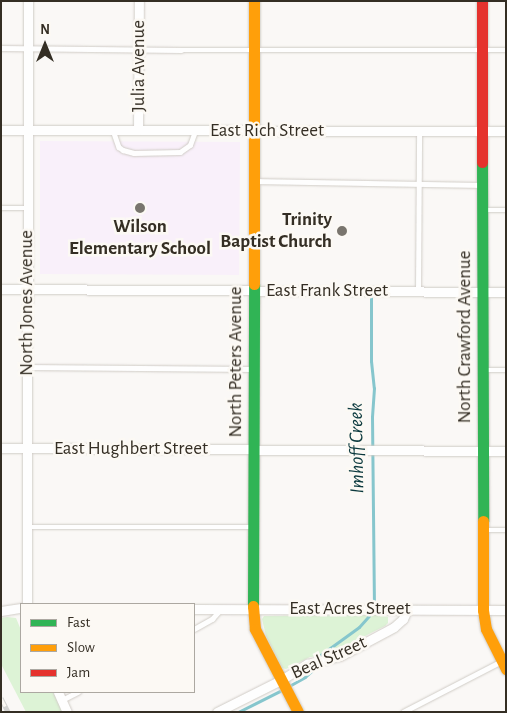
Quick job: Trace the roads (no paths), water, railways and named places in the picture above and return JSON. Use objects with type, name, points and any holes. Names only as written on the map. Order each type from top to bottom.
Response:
[{"type":"street","name":"North Jones Avenue","points":[[27,603],[28,1]]},
{"type":"street","name":"Julia Avenue","points":[[138,130],[139,1]]},
{"type":"street","name":"North Peters Avenue","points":[[254,1],[253,609],[256,629],[298,712]]},
{"type":"street","name":"North Crawford Avenue","points":[[482,1],[483,610],[486,629],[504,663]]},
{"type":"street","name":"East Rich Street","points":[[1,130],[506,131]]},
{"type":"street","name":"East Frank Street","points":[[1,290],[506,292]]},
{"type":"street","name":"East Hughbert Street","points":[[1,448],[506,451]]},
{"type":"street","points":[[1,611],[20,608]]},
{"type":"street","name":"East Acres Street","points":[[195,609],[506,610]]},
{"type":"street","name":"Beal Street","points":[[217,712],[285,686],[307,664],[340,656],[394,627],[403,619],[407,610]]},
{"type":"street","points":[[60,696],[67,712]]},
{"type":"lane","points":[[1,48],[506,50]]},
{"type":"lane","points":[[113,130],[117,143],[123,150],[142,153],[180,152],[190,145],[195,131]]},
{"type":"lane","points":[[418,291],[419,131]]},
{"type":"lane","points":[[254,181],[482,185]]},
{"type":"lane","points":[[1,208],[28,208]]},
{"type":"lane","points":[[483,210],[506,210]]},
{"type":"lane","points":[[27,367],[254,369]]},
{"type":"lane","points":[[483,370],[506,370]]},
{"type":"lane","points":[[26,527],[254,528]]},
{"type":"lane","points":[[483,530],[506,530]]},
{"type":"lane","points":[[195,628],[212,619],[220,609]]},
{"type":"lane","points":[[403,712],[504,663]]},
{"type":"lane","points":[[60,696],[74,693]]},
{"type":"waterway","name":"Imhoff Creek","points":[[371,294],[371,361],[374,388],[372,417],[374,602]]},
{"type":"waterway","name":"Imhoff Creek","points":[[289,686],[305,677],[317,666],[319,656],[359,627],[369,616]]},
{"type":"waterway","name":"Imhoff Creek","points":[[238,712],[284,689]]},
{"type":"railway","points":[[1,698],[8,712]]},
{"type":"place","name":"Wilson Elementary School","points":[[140,208]]},
{"type":"place","name":"Trinity Baptist Church","points":[[342,231]]}]
